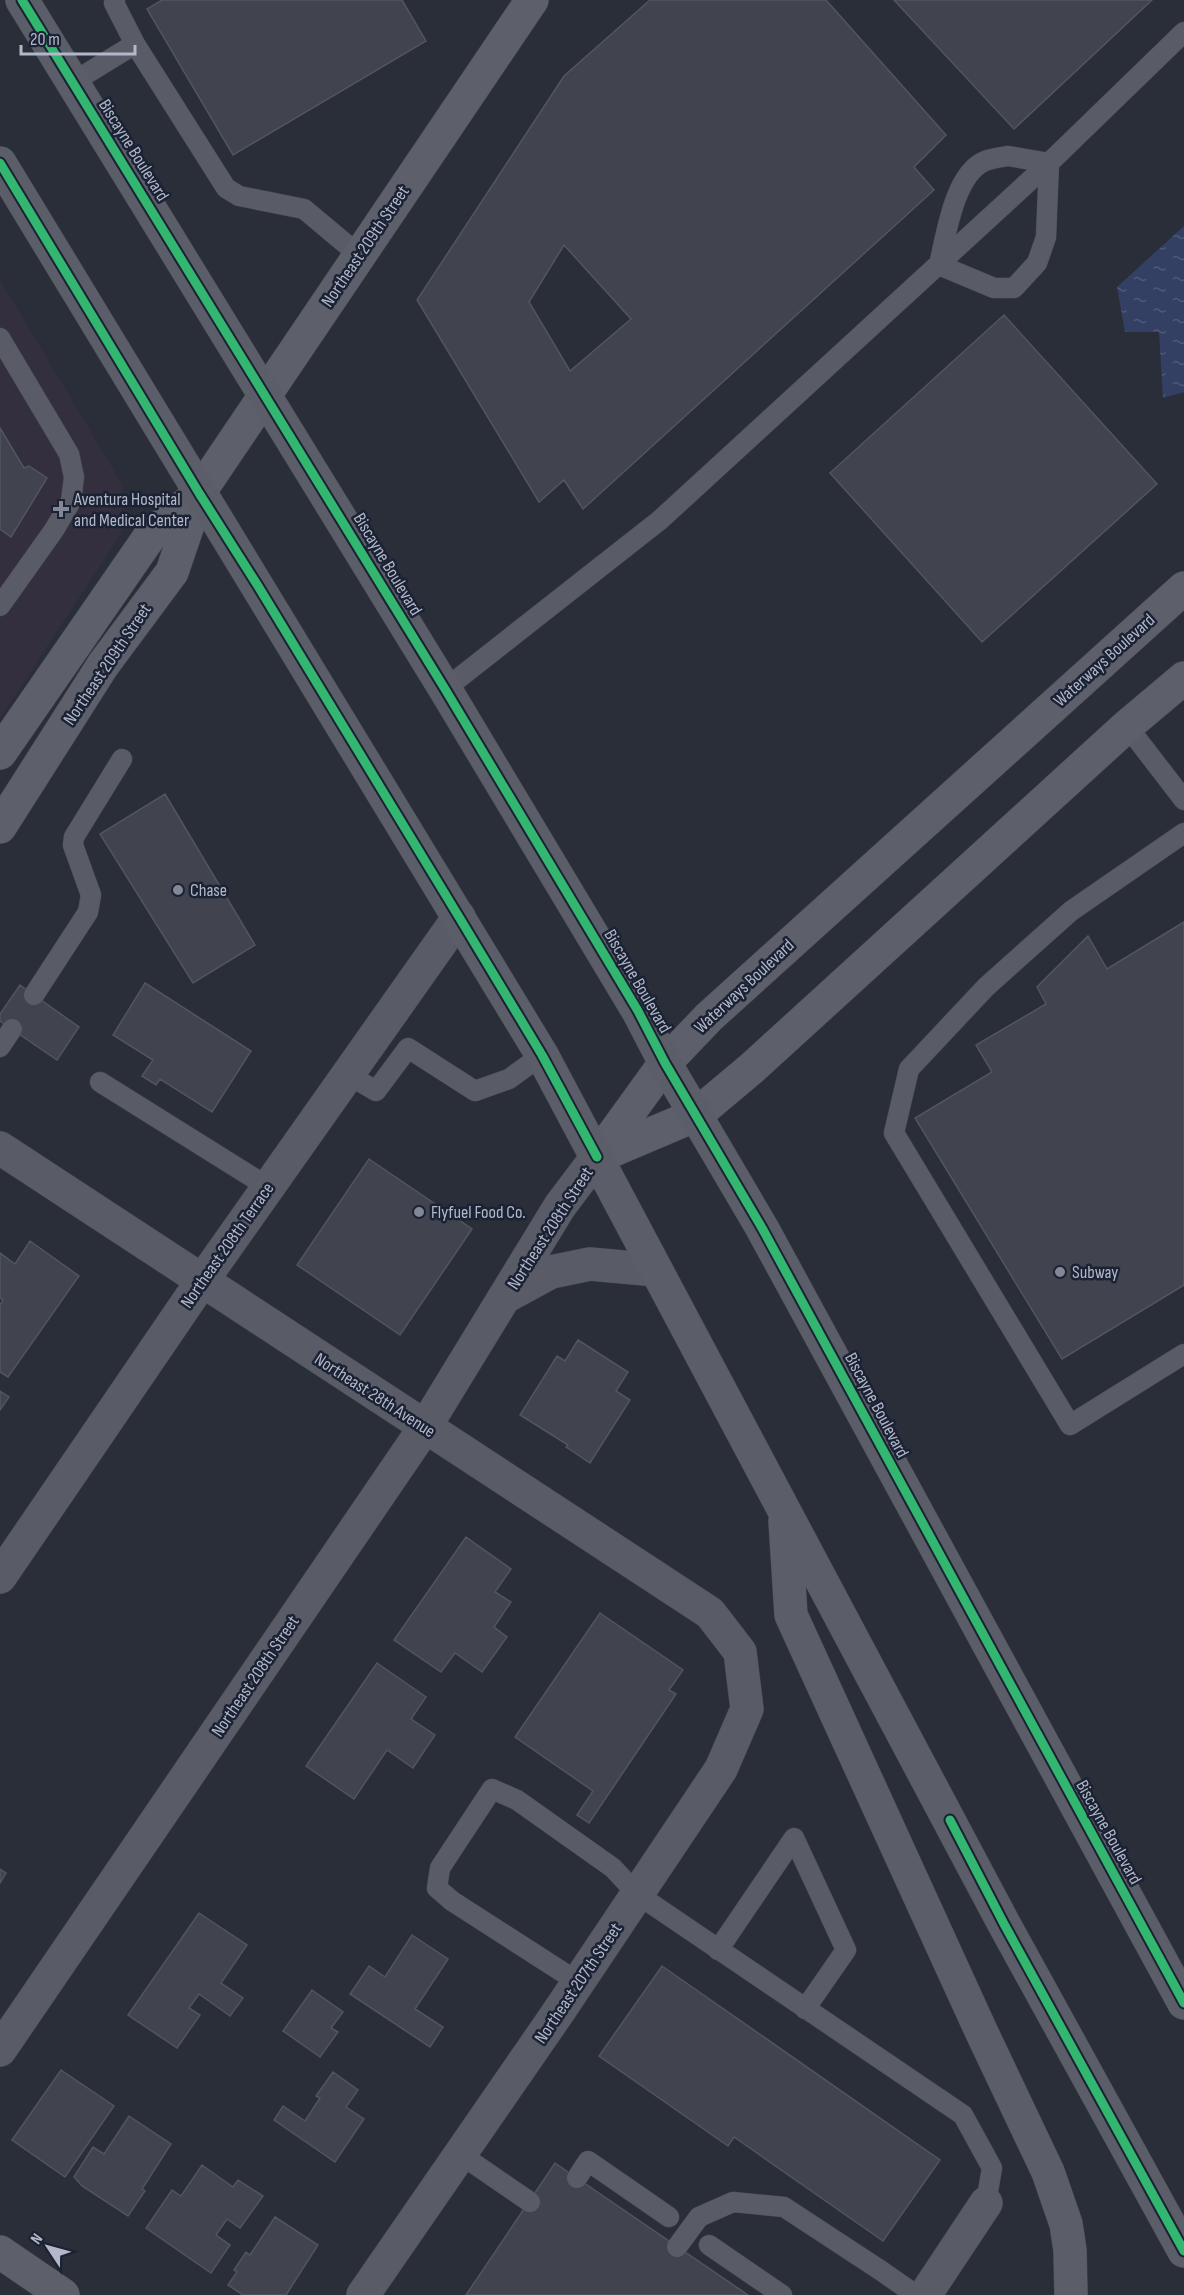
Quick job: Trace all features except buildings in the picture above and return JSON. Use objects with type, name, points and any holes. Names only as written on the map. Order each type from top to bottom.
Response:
[{"type":"main road","name":"Biscayne Boulevard","points":[[22,0],[445,689],[638,1011],[665,1063],[762,1228],[1176,1969],[1184,2003]]},
{"type":"main road","points":[[0,163],[542,1055],[1009,1934],[1184,2251]]},
{"type":"main road","points":[[784,1510],[791,1615],[1048,2172],[1066,2224],[1070,2250],[1071,2295]]},
{"type":"main road","points":[[1155,2197],[1184,2226]]},
{"type":"street","name":"Northeast 209th Street","points":[[0,827],[103,665],[172,572],[199,493],[532,0]]},
{"type":"street","name":"Northeast 209th Street","points":[[0,753],[150,536],[199,493]]},
{"type":"street","name":"Waterways Boulevard","points":[[597,1157],[665,1063],[709,1017],[1184,588]]},
{"type":"street","points":[[597,1157],[696,1115],[752,1068],[1126,726],[1184,678]]},
{"type":"street","name":"Northeast 208th Terrace","points":[[0,1577],[202,1281],[459,917]]},
{"type":"street","name":"Northeast 28th Avenue","points":[[0,1148],[710,1613],[740,1652]]},
{"type":"street","name":"Northeast 208th Street","points":[[0,2050],[425,1427],[561,1206],[597,1157]]},
{"type":"street","name":"Northeast 208th Street","points":[[504,1298],[551,1272],[590,1264],[656,1270]]},
{"type":"street","name":"Northeast 207th Street","points":[[363,2295],[721,1769],[747,1709],[740,1652]]},
{"type":"street","points":[[924,2295],[986,2203]]},
{"type":"street","points":[[0,2252],[63,2295]]},
{"type":"lane","points":[[114,0],[135,44],[226,188],[239,196],[304,209],[358,255]]},
{"type":"lane","points":[[445,689],[660,520],[939,265],[1184,32]]},
{"type":"lane","points":[[73,82],[135,44]]},
{"type":"lane","points":[[939,265],[952,208],[968,176],[984,161],[1008,156],[1048,163]]},
{"type":"lane","points":[[939,265],[994,288],[1014,288],[1037,263],[1046,237],[1048,163]]},
{"type":"lane","points":[[0,338],[69,454],[75,477],[71,501],[54,530],[0,606]]},
{"type":"lane","points":[[1126,726],[1184,800]]},
{"type":"lane","points":[[34,995],[88,912],[91,895],[73,845],[74,837],[122,759]]},
{"type":"lane","points":[[1184,833],[1071,911],[986,987],[909,1069],[894,1132],[1070,1425],[1184,1354]]},
{"type":"lane","points":[[0,1047],[12,1029]]},
{"type":"lane","points":[[347,1074],[376,1091],[408,1048],[475,1091],[509,1079],[542,1055]]},
{"type":"lane","points":[[100,1082],[268,1187]]},
{"type":"lane","points":[[578,1982],[452,1901],[437,1888],[440,1868],[492,1789],[517,1800],[613,1868],[637,1894],[963,2115],[992,2168],[986,2203]]},
{"type":"lane","points":[[718,1950],[794,1838],[846,1950],[805,2009]]},
{"type":"lane","points":[[460,2154],[530,2202]]},
{"type":"lane","points":[[577,2178],[588,2161],[669,2217]]},
{"type":"lane","points":[[677,2247],[699,2217],[733,2202],[784,2207],[916,2295]]},
{"type":"lane","points":[[709,2245],[782,2295]]},
{"type":"shaded area","name":"Aventura Hospital and Medical Center","points":[[0,280],[122,484],[121,534],[0,718]]},
{"type":"water","points":[[1184,226],[1184,392],[1163,398],[1159,332],[1125,332],[1117,287]]},
{"type":"cycle path","points":[[22,0],[445,689],[638,1011],[665,1063],[762,1228],[1184,2003]]},
{"type":"cycle path","points":[[0,163],[542,1055],[597,1157]]},
{"type":"cycle path","points":[[950,1820],[1004,1924],[1184,2251]]},
{"type":"place","name":"Aventura Hospital and Medical Center","points":[[61,509]]},
{"type":"place","name":"Chase","points":[[178,890]]},
{"type":"place","name":"Flyfuel Food Co.","points":[[419,1212]]},
{"type":"place","name":"Subway","points":[[1060,1272]]}]
